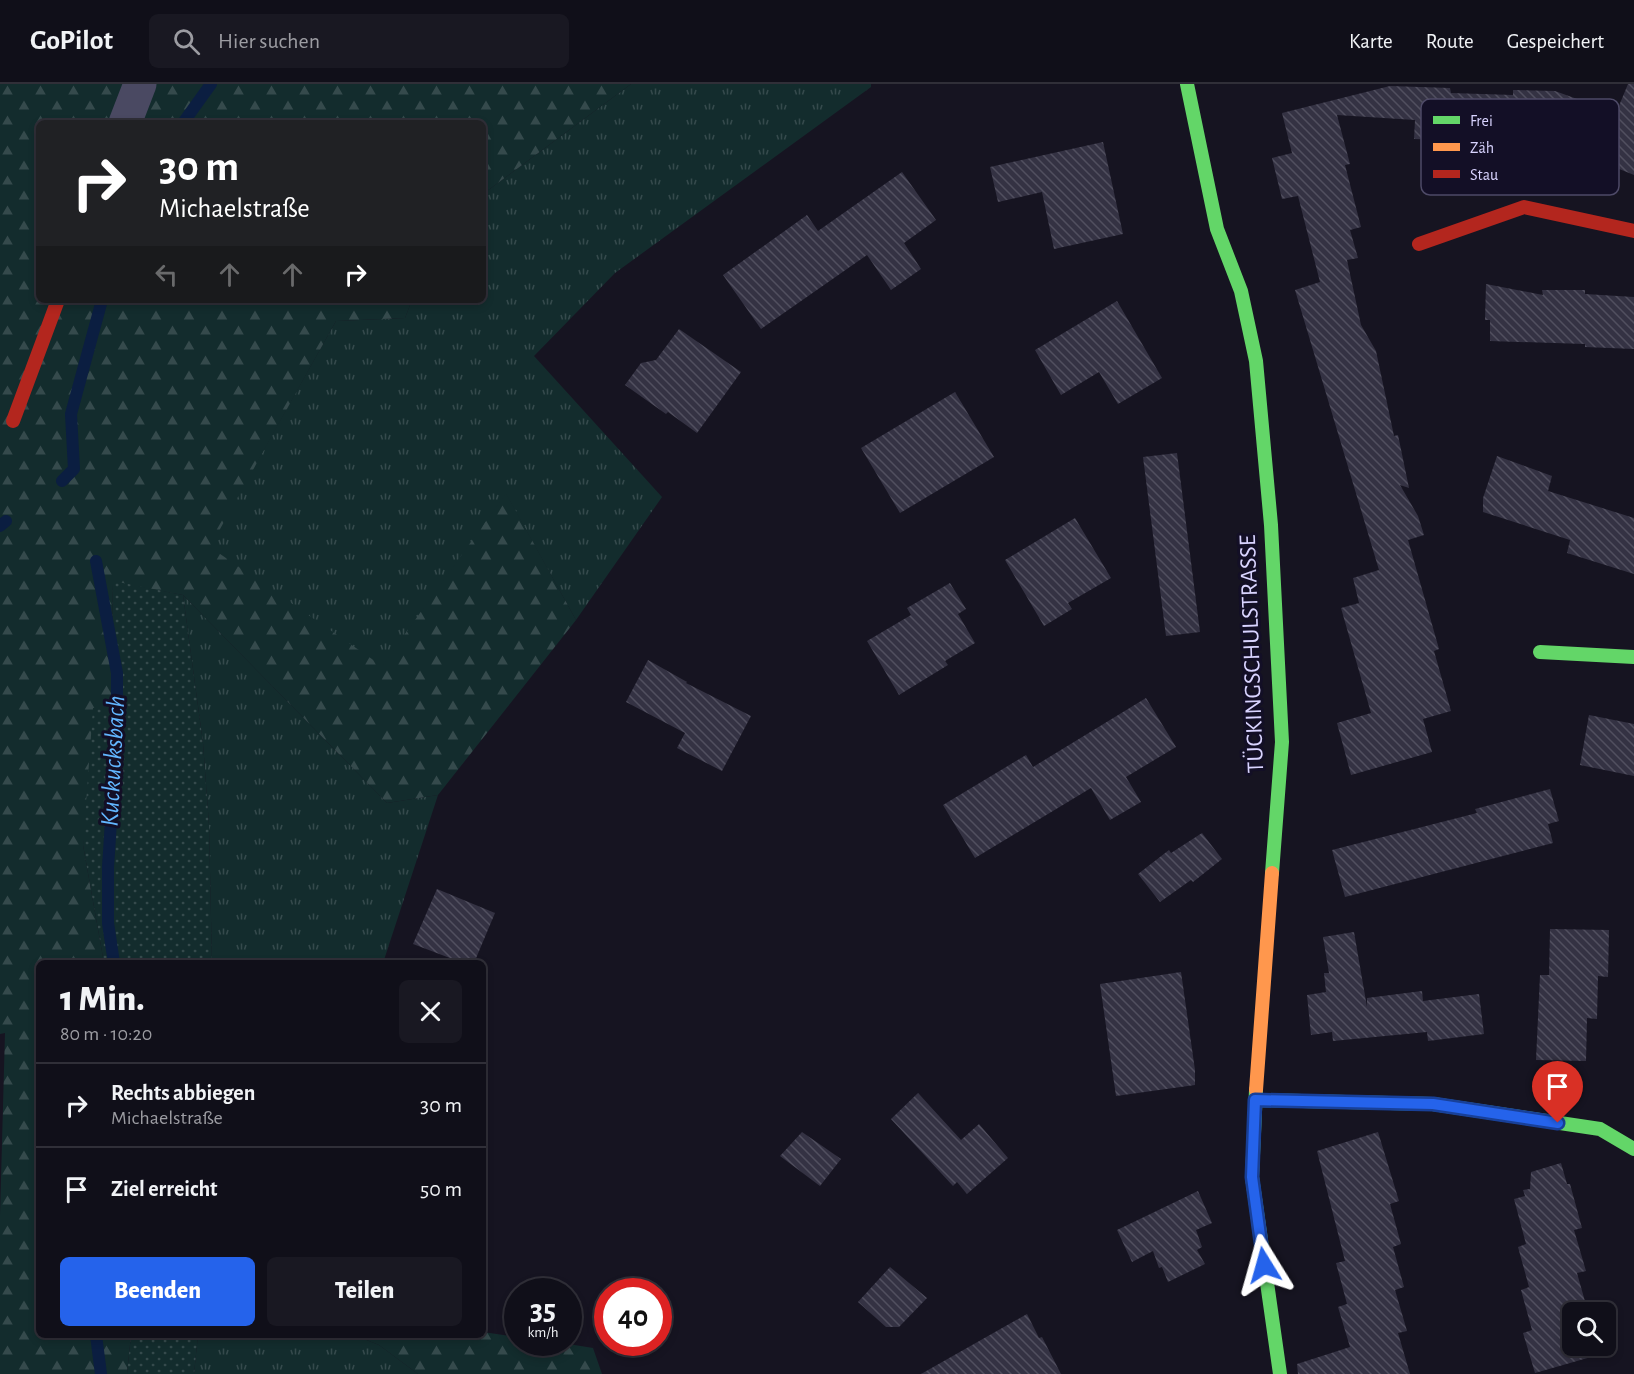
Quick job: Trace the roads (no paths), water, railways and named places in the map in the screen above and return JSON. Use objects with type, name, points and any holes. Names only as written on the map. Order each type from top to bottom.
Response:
[{"type":"street","points":[[126,120],[140,84]]},
{"type":"street","name":"TÜCKINGSCHULSTRASSE","points":[[1187,84],[1217,229],[1241,291],[1256,361],[1271,525],[1282,742],[1255,1100],[1252,1177],[1280,1374]]},
{"type":"street","points":[[1419,244],[1524,207],[1634,231]]},
{"type":"street","points":[[13,421],[57,303]]},
{"type":"street","points":[[1540,652],[1634,657]]},
{"type":"street","points":[[1255,1100],[1433,1104],[1600,1129],[1634,1149]]},
{"type":"waterway","points":[[185,120],[211,84]]},
{"type":"waterway","points":[[62,481],[74,469],[71,414],[101,303]]},
{"type":"waterway","points":[[0,526],[6,521]]},
{"type":"waterway","name":"Kuckucksbach","points":[[96,561],[117,673],[117,730],[108,867],[108,923],[114,960]]},
{"type":"waterway","name":"Kuckucksbach","points":[[96,1338],[101,1374]]}]
